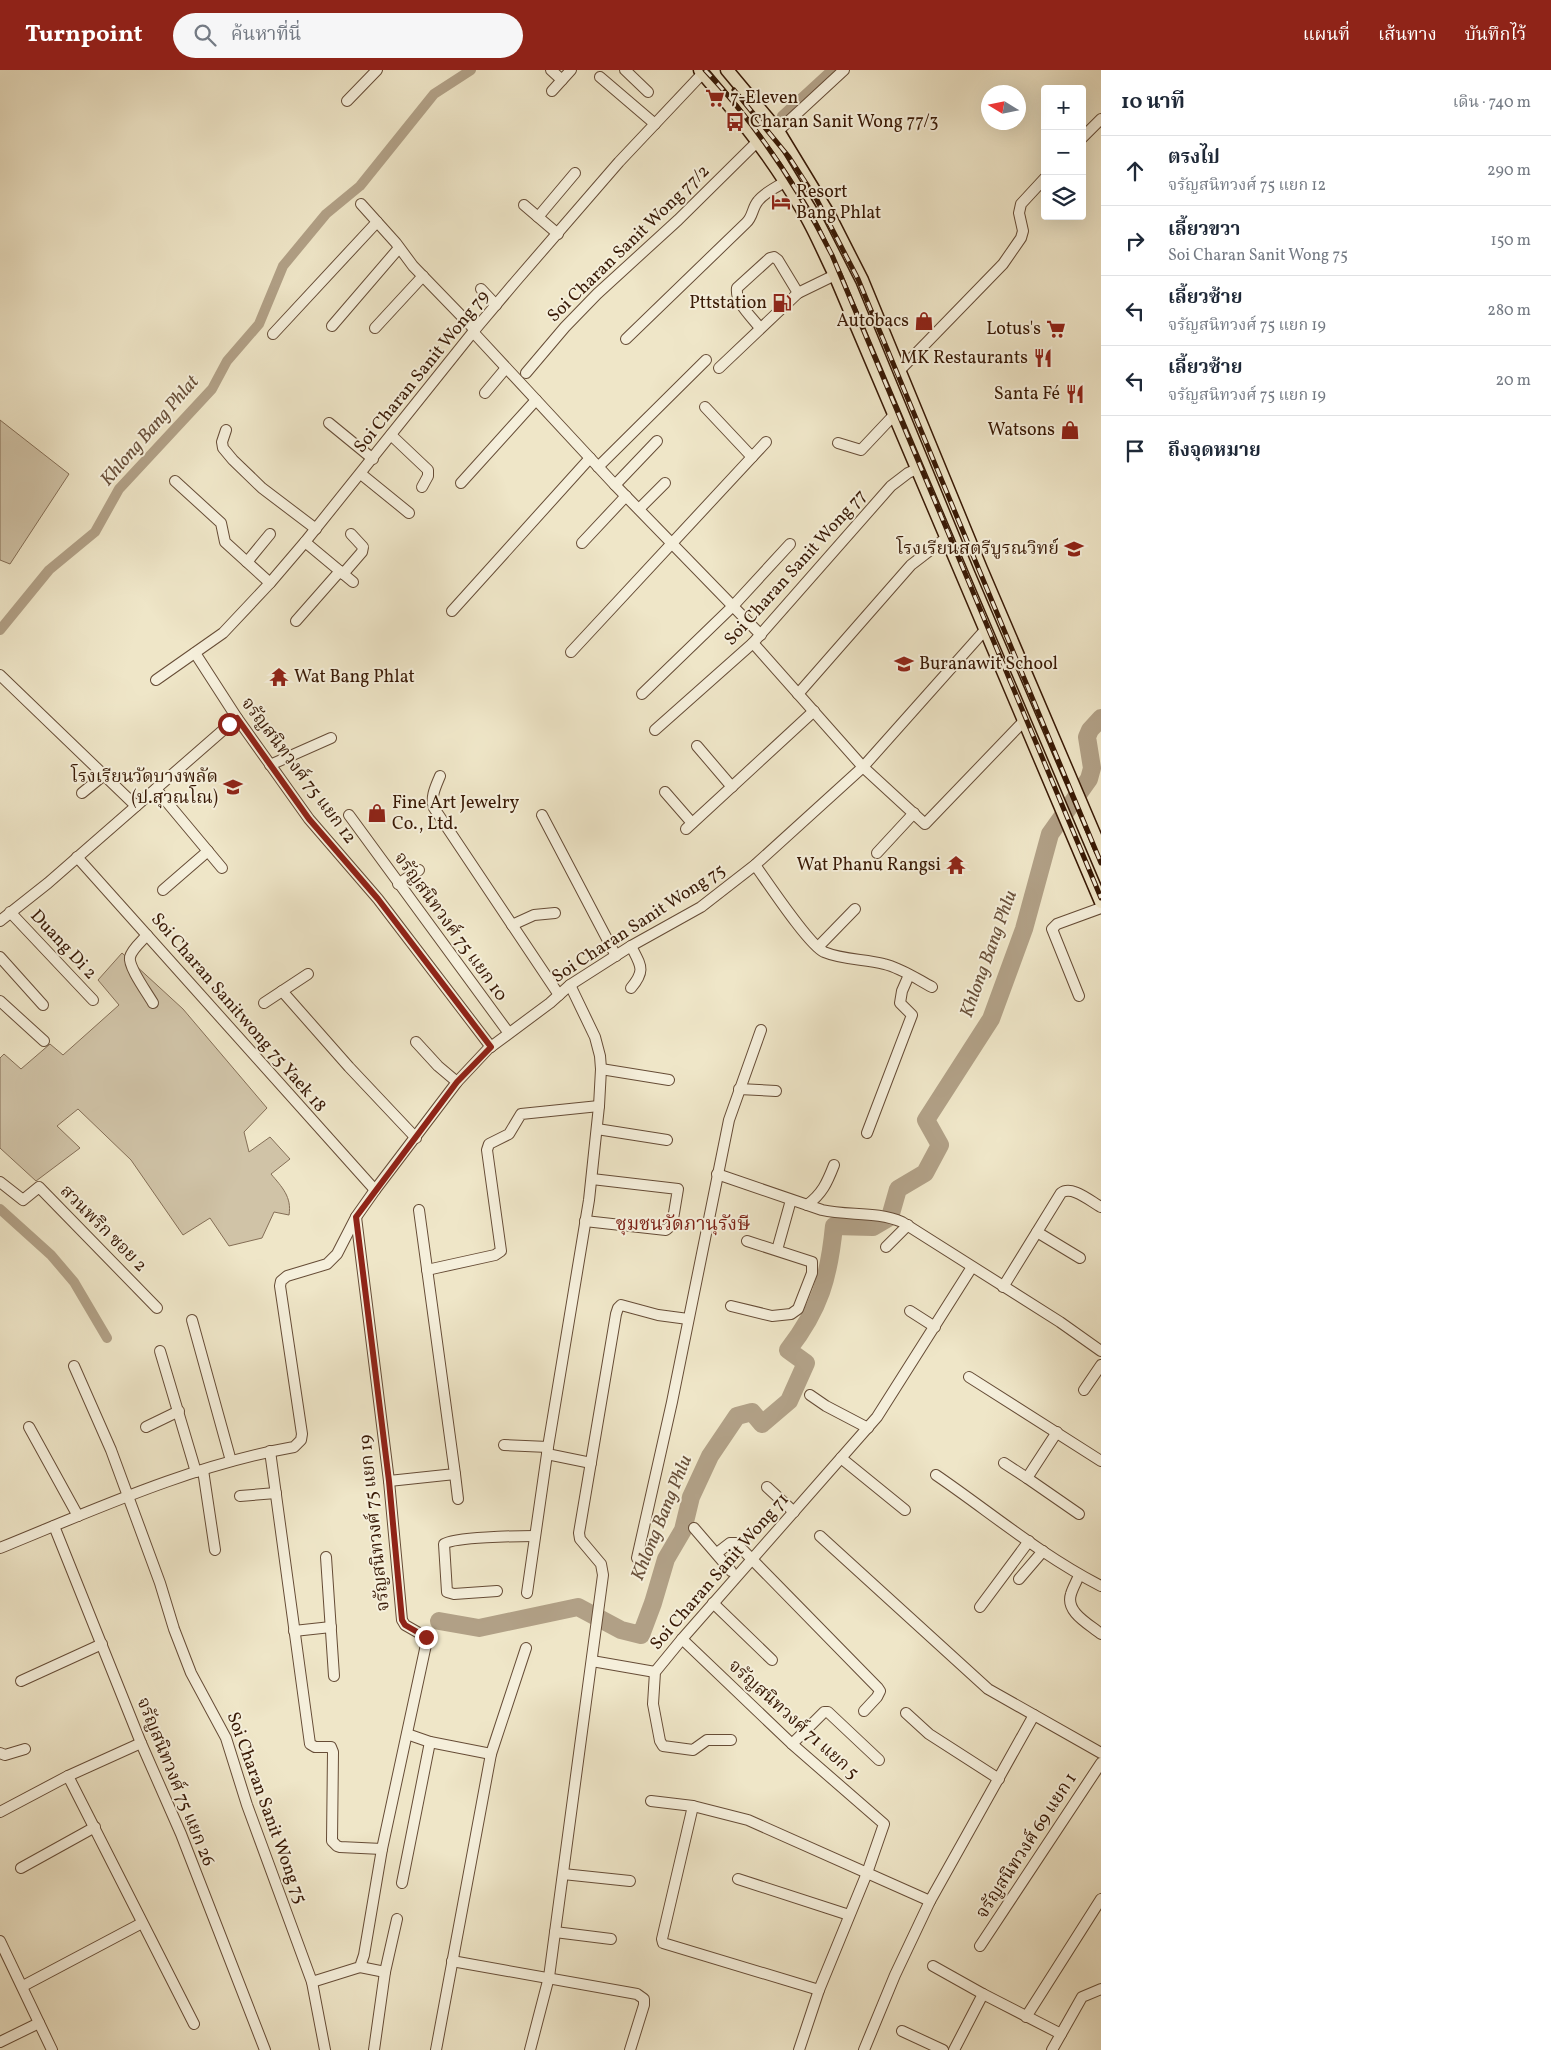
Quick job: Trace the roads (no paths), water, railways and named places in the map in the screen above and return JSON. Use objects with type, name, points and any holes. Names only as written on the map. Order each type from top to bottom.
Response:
[{"type":"main road","points":[[727,70],[778,131],[829,215],[862,280],[998,609],[1101,850]]},
{"type":"main road","points":[[702,72],[739,115],[785,182],[803,210],[835,274],[1101,902]]},
{"type":"street","points":[[347,101],[377,70]]},
{"type":"street","points":[[551,70],[562,80]]},
{"type":"street","points":[[552,91],[571,70]]},
{"type":"street","points":[[625,70],[648,92]]},
{"type":"street","points":[[778,131],[844,70]]},
{"type":"street","name":"Soi Charan Sanit Wong 79","points":[[156,680],[227,629],[270,583],[361,474],[474,331],[702,72]]},
{"type":"street","points":[[600,77],[655,124]]},
{"type":"street","points":[[1086,134],[1101,119]]},
{"type":"street","name":"Soi Charan Sanit Wong 77/2","points":[[526,373],[565,327],[598,294],[678,220],[758,141]]},
{"type":"street","points":[[538,217],[575,173]]},
{"type":"street","points":[[626,339],[750,220],[757,202],[762,197],[785,182]]},
{"type":"street","points":[[900,370],[1003,264],[1021,238],[1023,230],[1019,213],[1021,204],[1041,182]]},
{"type":"street","points":[[361,204],[506,368],[598,467],[761,635]]},
{"type":"street","points":[[524,205],[558,234]]},
{"type":"street","points":[[273,334],[377,222]]},
{"type":"street","points":[[332,326],[400,250]]},
{"type":"street","points":[[760,328],[738,300],[736,288],[770,258],[774,257],[778,260],[798,293]]},
{"type":"street","points":[[720,368],[798,293],[835,274]]},
{"type":"street","points":[[375,328],[423,276]]},
{"type":"street","points":[[481,289],[496,305]]},
{"type":"street","points":[[598,467],[706,360]]},
{"type":"street","points":[[485,393],[506,368]]},
{"type":"street","points":[[460,483],[536,400]]},
{"type":"street","points":[[705,407],[752,457]]},
{"type":"street","points":[[838,443],[861,450],[894,415]]},
{"type":"street","points":[[329,424],[373,459]]},
{"type":"street","points":[[226,430],[222,442],[223,448],[233,460],[262,488],[316,529]]},
{"type":"street","points":[[391,435],[426,466],[428,476],[422,487]]},
{"type":"street","points":[[616,485],[657,441]]},
{"type":"street","points":[[571,652],[766,442]]},
{"type":"street","points":[[452,611],[590,458]]},
{"type":"street","name":"Soi Charan Sanit Wong 77","points":[[655,730],[753,643],[891,486],[908,472],[917,469]]},
{"type":"street","points":[[361,474],[409,514]]},
{"type":"street","points":[[175,481],[221,523],[225,542],[270,583]]},
{"type":"street","points":[[639,509],[665,483]]},
{"type":"street","points":[[582,543],[626,496]]},
{"type":"street","points":[[247,562],[270,534]]},
{"type":"street","points":[[296,621],[362,552],[363,547],[351,534]]},
{"type":"street","points":[[798,694],[911,565],[946,538]]},
{"type":"street","points":[[305,542],[353,582]]},
{"type":"street","points":[[642,694],[734,606],[790,544]]},
{"type":"street","name":"Soi Charan Sanit Wong 75","points":[[325,2050],[312,1982],[247,1805],[226,1738],[191,1674],[128,1496],[231,1461],[294,1447],[301,1440],[302,1434],[280,1286],[281,1281],[287,1276],[332,1261],[356,1217],[374,1190],[416,1138],[457,1082],[491,1047],[508,1032],[559,995],[570,984],[631,946],[700,907],[755,865],[863,767],[985,630]]},
{"type":"street","points":[[753,643],[863,767],[925,824],[1024,721]]},
{"type":"street","name":"จรัญสนิทวงศ์ 75 แยก 12","points":[[194,653],[270,765],[319,831],[378,899],[491,1047]]},
{"type":"street","points":[[0,674],[136,806]]},
{"type":"street","points":[[665,792],[689,826],[814,712]]},
{"type":"street","points":[[0,921],[237,718]]},
{"type":"street","points":[[270,765],[331,738]]},
{"type":"street","points":[[697,746],[732,788]]},
{"type":"street","points":[[82,793],[104,775]]},
{"type":"street","points":[[440,776],[433,795],[434,808],[559,995]]},
{"type":"street","points":[[156,789],[222,868]]},
{"type":"street","points":[[877,853],[914,814]]},
{"type":"street","name":"จรัญสนิทวงศ์ 75 แยก 10","points":[[349,815],[508,1032]]},
{"type":"street","points":[[542,816],[616,956]]},
{"type":"street","points":[[163,890],[208,851]]},
{"type":"street","name":"Soi Charan Sanitwong 75 Yaek 18","points":[[77,857],[374,1190]]},
{"type":"street","points":[[755,865],[802,929],[818,947],[837,956],[885,964],[932,988]]},
{"type":"street","points":[[398,884],[419,870]]},
{"type":"street","points":[[1078,996],[1052,929],[1057,924],[1101,908]]},
{"type":"street","points":[[818,947],[855,909]]},
{"type":"street","name":"Duang Di 2","points":[[10,912],[93,1000]]},
{"type":"street","points":[[512,925],[534,915],[555,913]]},
{"type":"street","points":[[147,935],[131,955],[130,960],[153,1003]]},
{"type":"street","points":[[631,946],[641,965],[642,972],[631,988]]},
{"type":"street","points":[[0,957],[43,1005]]},
{"type":"street","points":[[264,1003],[308,974]]},
{"type":"street","points":[[868,1133],[912,1015],[900,1003],[902,991],[909,975]]},
{"type":"street","points":[[527,1593],[547,1451],[592,1179],[602,1070],[595,1037],[570,984]]},
{"type":"street","points":[[282,990],[349,1067],[416,1138]]},
{"type":"street","points":[[0,1002],[44,1041]]},
{"type":"street","points":[[637,1558],[672,1402],[729,1120],[761,1030]]},
{"type":"street","points":[[416,1042],[438,1066],[457,1082]]},
{"type":"street","points":[[602,1070],[669,1080]]},
{"type":"street","points":[[740,1089],[776,1091]]},
{"type":"street","points":[[427,1270],[495,1255],[501,1251],[487,1150],[489,1144],[509,1134],[518,1116],[525,1113],[599,1106]]},
{"type":"street","points":[[597,1129],[667,1140]]},
{"type":"street","points":[[807,1205],[816,1199],[826,1187],[834,1166]]},
{"type":"street","points":[[717,1174],[835,1213],[894,1218],[908,1225],[1060,1322],[1101,1351]]},
{"type":"street","points":[[585,1221],[666,1230],[672,1224],[678,1189],[592,1179]]},
{"type":"street","name":"สวนพริก ซอย 2","points":[[0,1182],[23,1200],[39,1187],[157,1308]]},
{"type":"street","points":[[1003,1287],[1056,1200],[1065,1190],[1080,1195],[1101,1207]]},
{"type":"street","points":[[777,1250],[791,1200]]},
{"type":"street","points":[[419,1210],[458,1499]]},
{"type":"street","name":"จรัญสนิทวงศ์ 75 แยก 19","points":[[356,1217],[389,1481],[402,1620],[405,1625],[426,1637],[427,1640],[382,1849],[364,1956],[360,1967]]},
{"type":"street","points":[[886,1247],[908,1225]]},
{"type":"street","points":[[1037,1232],[1080,1258]]},
{"type":"street","points":[[732,1306],[772,1316],[791,1314],[798,1309],[812,1273],[812,1262],[747,1241]]},
{"type":"street","name":"Soi Charan Sanit Wong 71","points":[[592,1661],[656,1672],[713,1603],[868,1428],[892,1395],[972,1267]]},
{"type":"street","points":[[530,2050],[549,1977],[556,1932],[562,1874],[604,1570],[580,1539],[579,1533],[618,1308],[621,1305],[658,1315],[688,1319]]},
{"type":"street","points":[[910,1311],[935,1327]]},
{"type":"street","points":[[192,1320],[231,1461]]},
{"type":"street","points":[[160,1351],[200,1471],[215,1550]]},
{"type":"street","points":[[1084,1390],[1101,1365]]},
{"type":"street","points":[[0,1548],[128,1496],[112,1450],[74,1366]]},
{"type":"street","points":[[969,1377],[1101,1461]]},
{"type":"street","points":[[810,1395],[826,1406],[868,1428]]},
{"type":"street","points":[[146,1427],[179,1411]]},
{"type":"street","points":[[29,1427],[78,1516]]},
{"type":"street","points":[[1027,1478],[1057,1432]]},
{"type":"street","points":[[504,1445],[547,1451],[591,1463]]},
{"type":"street","points":[[270,1451],[310,1744],[315,1747],[331,1747],[333,1750],[332,1841],[340,1847],[382,1849]]},
{"type":"street","points":[[841,1458],[905,1510]]},
{"type":"street","points":[[1004,1463],[1079,1514]]},
{"type":"street","points":[[389,1481],[455,1474]]},
{"type":"street","points":[[936,1475],[1043,1551],[1079,1575],[1101,1586]]},
{"type":"street","points":[[767,1486],[794,1512]]},
{"type":"street","points":[[240,1496],[276,1493]]},
{"type":"street","name":"จรัญสนิทวงศ์ 75 แยก 26","points":[[54,1526],[141,1743],[181,1834],[265,2050]]},
{"type":"street","points":[[694,1528],[731,1571]]},
{"type":"street","points":[[497,1591],[447,1592],[444,1544],[452,1541],[496,1537],[534,1536]]},
{"type":"street","points":[[820,1536],[988,1689],[1101,1753]]},
{"type":"street","points":[[980,1607],[1029,1541]]},
{"type":"street","points":[[717,1554],[732,1542],[878,1688],[880,1691],[877,1697],[864,1711]]},
{"type":"street","points":[[1018,1579],[1043,1551]]},
{"type":"street","points":[[326,1557],[334,1676]]},
{"type":"street","points":[[1079,1575],[1070,1595],[1072,1608],[1078,1616],[1101,1634]]},
{"type":"street","points":[[713,1603],[772,1660]]},
{"type":"street","points":[[294,1631],[331,1626]]},
{"type":"street","name":"จรัญสนิทวงศ์ 71 แยก 5","points":[[682,1639],[792,1744],[884,1824],[867,1873]]},
{"type":"street","points":[[21,1681],[102,1644]]},
{"type":"street","points":[[436,2050],[491,1754],[526,1648]]},
{"type":"street","points":[[656,1672],[653,1704],[660,1741],[663,1746],[693,1750],[707,1740],[731,1740]]},
{"type":"street","points":[[792,1744],[824,1712],[828,1712],[879,1760]]},
{"type":"street","points":[[906,1713],[928,1734],[999,1778]]},
{"type":"street","points":[[864,2050],[895,1975],[930,1901],[1034,1715]]},
{"type":"street","points":[[407,1734],[430,1742],[491,1754]]},
{"type":"street","points":[[402,1883],[430,1742]]},
{"type":"street","points":[[0,1812],[68,1776],[141,1743]]},
{"type":"street","points":[[0,1753],[5,1755],[25,1749]]},
{"type":"street","name":"จรัญสนิทวงศ์ 69 แยก 1","points":[[980,1946],[1101,1763]]},
{"type":"street","points":[[68,1776],[194,2024]]},
{"type":"street","points":[[651,1802],[693,1806],[748,1820],[930,1901]]},
{"type":"street","points":[[693,1806],[662,1940],[663,1943],[819,1990]]},
{"type":"street","points":[[20,1868],[95,1827]]},
{"type":"street","points":[[799,2050],[819,1990],[867,1873]]},
{"type":"street","points":[[562,1874],[630,1881]]},
{"type":"street","points":[[738,1879],[849,1915]]},
{"type":"street","points":[[1026,2017],[1101,1899]]},
{"type":"street","points":[[374,2050],[385,1972],[398,1919]]},
{"type":"street","points":[[23,1986],[142,1923]]},
{"type":"street","points":[[556,1932],[611,1939]]},
{"type":"street","points":[[0,1941],[52,2050]]},
{"type":"street","points":[[452,1961],[637,1994],[644,1999],[644,2005],[630,2050]]},
{"type":"street","points":[[933,1966],[1061,2034]]},
{"type":"street","points":[[312,1982],[360,1967],[385,1972]]},
{"type":"street","points":[[1052,2050],[1082,1997],[1101,1989]]},
{"type":"street","points":[[954,2050],[983,1994]]},
{"type":"street","points":[[0,2042],[39,2023]]},
{"type":"street","points":[[902,2031],[943,2050]]},
{"type":"waterway","name":"Khlong Bang Phlat","points":[[0,630],[49,570],[95,532],[119,489],[212,389],[227,361],[259,324],[283,266],[326,214],[360,186],[434,94],[471,70]]},
{"type":"waterway","points":[[782,116],[832,70]]},
{"type":"waterway","name":"Khlong Bang Phlu","points":[[439,1621],[479,1628],[578,1607],[621,1630],[641,1635],[666,1559],[683,1530],[691,1497],[710,1456],[737,1416],[752,1412],[762,1424],[789,1401],[806,1363],[788,1350],[808,1320],[821,1292],[826,1277],[834,1226],[873,1227],[890,1217],[898,1189],[925,1173],[940,1145],[926,1120],[991,1019],[1024,929],[1050,834],[1089,779],[1092,768],[1087,737],[1090,730],[1101,718]]},
{"type":"waterway","points":[[0,1209],[51,1255],[74,1282],[107,1338]]},
{"type":"railway","points":[[705,70],[742,113],[791,181],[832,255],[1101,898]]},
{"type":"railway","points":[[734,90],[789,157],[817,200],[858,279],[1101,863]]},
{"type":"place","name":"7-Eleven","points":[[715,98]]},
{"type":"place","name":"Charan Sanit Wong 77/3","points":[[735,122]]},
{"type":"place","name":"Resort Bang Phlat","points":[[781,202]]},
{"type":"place","name":"Pttstation","points":[[782,303]]},
{"type":"place","name":"Autobacs","points":[[924,321]]},
{"type":"place","name":"Lotus's","points":[[1056,329]]},
{"type":"place","name":"MK Restaurants","points":[[1043,358]]},
{"type":"place","name":"Santa Fé","points":[[1075,394]]},
{"type":"place","name":"Watsons","points":[[1070,430]]},
{"type":"place","name":"โรงเรียนสตรีบูรณวิทย์","points":[[1074,549]]},
{"type":"place","name":"Buranawit School","points":[[904,664]]},
{"type":"place","name":"Wat Bang Phlat","points":[[279,677]]},
{"type":"place","name":"โรงเรียนวัดบางพลัด (ป.สุวณโณ)","points":[[233,787]]},
{"type":"place","name":"Fine Art Jewelry Co., Ltd.","points":[[377,813]]},
{"type":"place","name":"Wat Phanu Rangsi","points":[[956,865]]},
{"type":"district","name":"ชุมชนวัดภานุรังษี","points":[[683,1225]]}]
